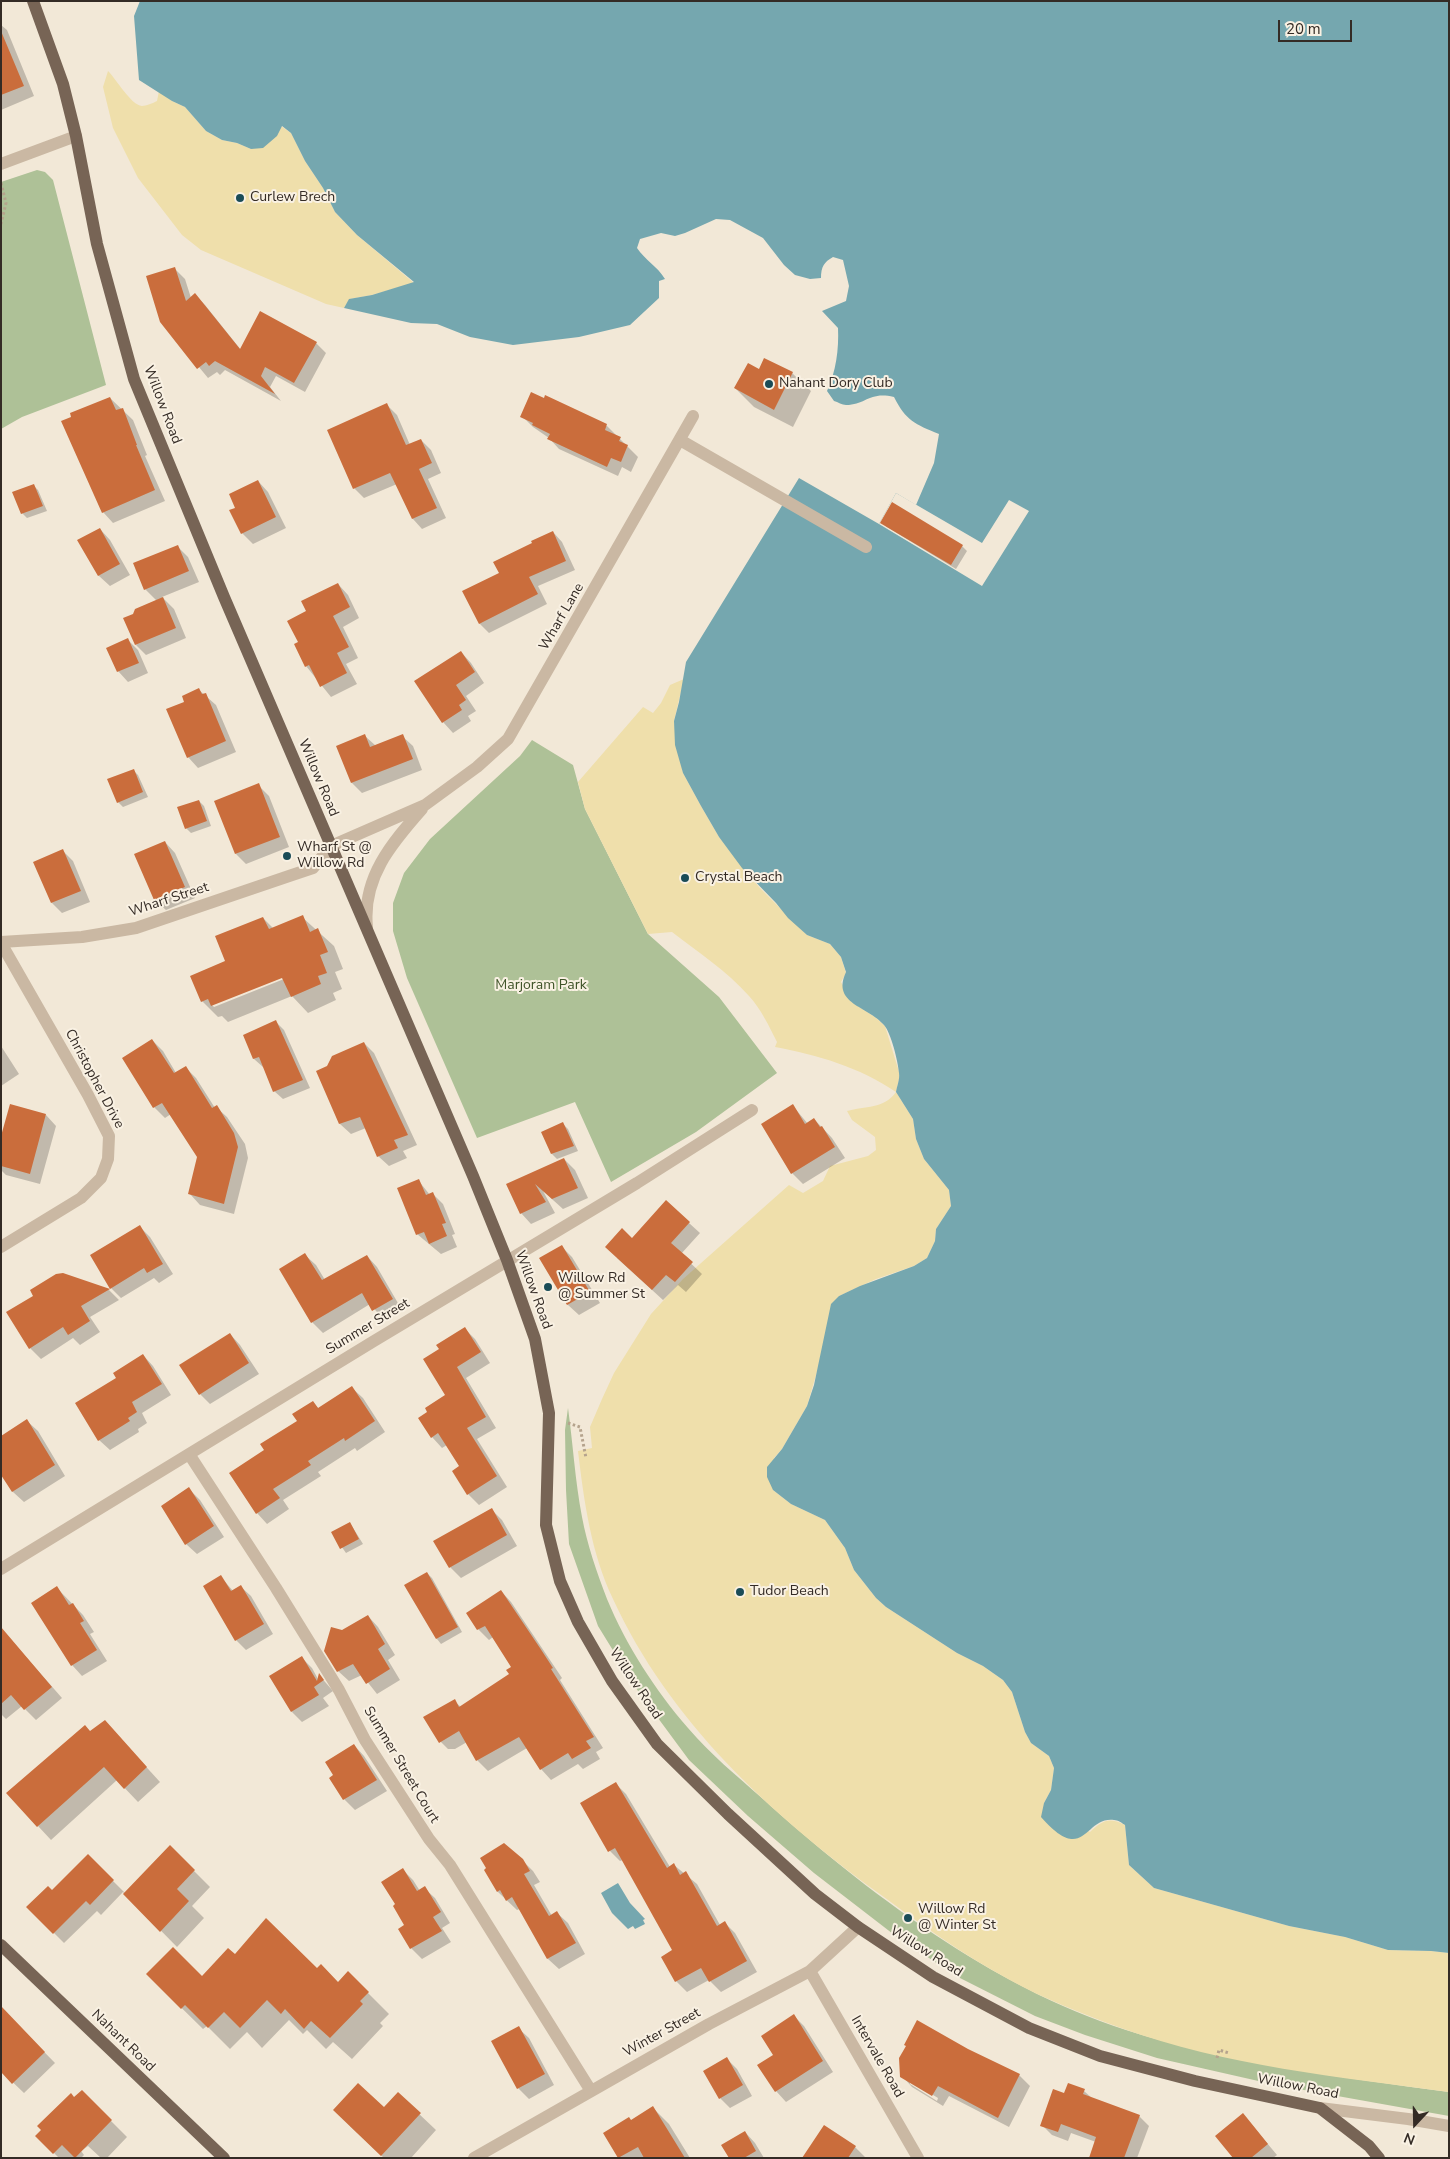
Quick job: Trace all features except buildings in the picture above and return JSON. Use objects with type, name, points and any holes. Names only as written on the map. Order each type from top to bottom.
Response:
[{"type":"main road","name":"Willow Road","points":[[34,1],[64,84],[97,244],[134,379],[224,598],[507,1260],[535,1339],[549,1412],[546,1525],[560,1581],[578,1622],[612,1681],[657,1744],[728,1814],[815,1894],[858,1927],[933,1977],[1030,2028],[1100,2056],[1195,2081],[1320,2108]]},
{"type":"main road","name":"Nahant Road","points":[[1,1945],[224,2158]]},
{"type":"main road","points":[[1320,2108],[1369,2146],[1379,2158]]},
{"type":"street","points":[[1,164],[76,136]]},
{"type":"street","name":"Wharf Lane","points":[[368,932],[366,912],[369,886],[384,857],[402,831],[425,805],[477,766],[508,739],[694,416]]},
{"type":"street","points":[[680,440],[866,547]]},
{"type":"street","name":"Wharf Lane","points":[[331,846],[425,805]]},
{"type":"street","name":"Wharf Street","points":[[1,943],[82,937],[136,928],[313,868],[331,846]]},
{"type":"street","name":"Christopher Drive","points":[[1,943],[109,1136],[108,1159],[101,1178],[81,1198],[1,1247]]},
{"type":"street","name":"Summer Street","points":[[1,1570],[507,1260],[637,1183],[752,1110]]},
{"type":"street","name":"Summer Street Court","points":[[189,1454],[340,1690],[365,1740],[429,1839],[450,1865],[590,2090]]},
{"type":"street","name":"Winter Street","points":[[474,2158],[590,2090],[810,1971],[858,1927]]},
{"type":"street","name":"Intervale Road","points":[[810,1971],[918,2158]]},
{"type":"street","name":"Willow Road","points":[[1320,2108],[1449,2126]]},
{"type":"path","points":[[1,183],[6,203],[1,224]]},
{"type":"path","points":[[567,1423],[580,1427],[586,1458]]},
{"type":"path","points":[[1217,2058],[1219,2050],[1229,2053]]},
{"type":"green space","points":[[37,170],[45,172],[53,180],[106,385],[22,417],[1,429],[1,182]]},
{"type":"green space","name":"Marjoram Park","points":[[532,740],[573,765],[585,809],[648,934],[719,997],[777,1073],[696,1132],[611,1182],[575,1102],[477,1138],[407,978],[393,931],[393,903],[404,873],[430,839],[520,756]]},
{"type":"green space","points":[[568,1408],[578,1490],[587,1538],[607,1599],[632,1650],[664,1698],[705,1747],[844,1868],[888,1902],[979,1963],[1027,1989],[1076,2012],[1166,2042],[1246,2061],[1326,2075],[1449,2092],[1449,2116],[1276,2085],[1157,2058],[1085,2035],[1035,2016],[958,1977],[897,1937],[814,1873],[748,1816],[689,1760],[638,1691],[598,1626],[569,1544],[565,1430]]},
{"type":"sand","name":"Curlew Brech","points":[[108,71],[138,105],[144,106],[157,101],[159,91],[172,101],[185,107],[206,131],[222,140],[237,143],[251,149],[281,126],[291,133],[335,212],[357,235],[414,283],[350,299],[344,308],[326,304],[201,250],[182,235],[138,178],[113,128],[103,87]]},
{"type":"sand","name":"Crystal Beach","points":[[684,679],[674,721],[683,773],[719,837],[759,887],[807,935],[830,944],[841,957],[846,973],[841,982],[853,1003],[885,1026],[900,1075],[896,1092],[868,1076],[838,1063],[775,1047],[777,1042],[761,1012],[749,996],[731,978],[672,932],[648,934],[585,809],[578,782],[643,707],[653,713],[661,703],[670,685]]},
{"type":"sand","name":"Tudor Beach","points":[[896,1092],[913,1119],[916,1139],[924,1159],[949,1190],[951,1206],[936,1229],[935,1241],[927,1258],[914,1266],[876,1279],[839,1296],[807,1406],[782,1449],[774,1458],[773,1490],[791,1504],[825,1520],[845,1548],[854,1570],[876,1598],[886,1607],[1003,1680],[1012,1692],[1025,1732],[1031,1743],[1049,1756],[1054,1768],[1051,1790],[1044,1803],[1090,1832],[1106,1821],[1115,1821],[1125,1825],[1129,1865],[1154,1888],[1289,1926],[1345,1937],[1388,1950],[1449,1953],[1449,2092],[1283,2069],[1201,2052],[1107,2023],[1050,2000],[1008,1979],[957,1949],[877,1892],[837,1862],[761,1797],[693,1725],[663,1685],[636,1643],[613,1599],[599,1564],[586,1508],[578,1451],[592,1448],[590,1427],[614,1373],[651,1314],[683,1279],[789,1185],[803,1193],[823,1181],[830,1166],[868,1156],[876,1150],[875,1137],[852,1120],[847,1111],[880,1104]]},
{"type":"water","points":[[140,1],[1449,1],[1449,1953],[1388,1950],[1345,1937],[1289,1926],[1154,1888],[1129,1865],[1125,1825],[1117,1820],[1104,1821],[1076,1839],[1067,1838],[1056,1831],[1041,1817],[1044,1803],[1051,1790],[1054,1768],[1049,1756],[1031,1743],[1025,1732],[1012,1692],[1003,1680],[886,1607],[876,1598],[854,1570],[845,1548],[825,1520],[791,1504],[773,1490],[767,1477],[767,1467],[782,1449],[807,1406],[814,1385],[831,1304],[839,1296],[914,1266],[927,1258],[935,1241],[936,1229],[951,1206],[949,1190],[924,1159],[916,1139],[913,1119],[896,1092],[899,1078],[898,1068],[894,1048],[887,1029],[877,1019],[847,998],[843,991],[846,972],[841,957],[830,944],[807,935],[788,918],[742,868],[719,837],[683,773],[675,745],[674,721],[686,662],[799,478],[879,524],[896,493],[916,505],[934,463],[939,434],[907,417],[894,397],[879,396],[858,403],[844,405],[834,401],[827,391],[833,376],[836,360],[838,328],[822,311],[846,301],[849,286],[843,260],[833,257],[824,265],[821,278],[810,279],[795,275],[784,265],[763,238],[730,220],[716,219],[675,236],[661,233],[640,239],[637,248],[665,279],[659,281],[659,298],[630,325],[579,337],[513,345],[470,337],[437,324],[411,323],[344,308],[349,299],[372,295],[414,282],[357,235],[335,212],[291,133],[282,126],[277,136],[263,148],[251,149],[237,143],[222,140],[206,131],[185,107],[139,80],[134,16]]},
{"type":"water","points":[[618,1883],[630,1903],[645,1919],[643,1920],[645,1924],[635,1929],[633,1926],[628,1929],[612,1913],[601,1893]]},
{"type":"pier","points":[[896,493],[982,543],[1009,500],[1029,511],[982,586],[879,524]]},
{"type":"place","name":"Curlew Brech","points":[[240,198]]},
{"type":"place","name":"Nahant Dory Club","points":[[769,384]]},
{"type":"place","name":"Wharf St @ Willow Rd","points":[[287,856]]},
{"type":"place","name":"Crystal Beach","points":[[685,878]]},
{"type":"place","name":"Willow Rd @ Summer St","points":[[548,1287]]},
{"type":"place","name":"Tudor Beach","points":[[740,1592]]},
{"type":"place","name":"Willow Rd @ Winter St","points":[[908,1918]]}]
